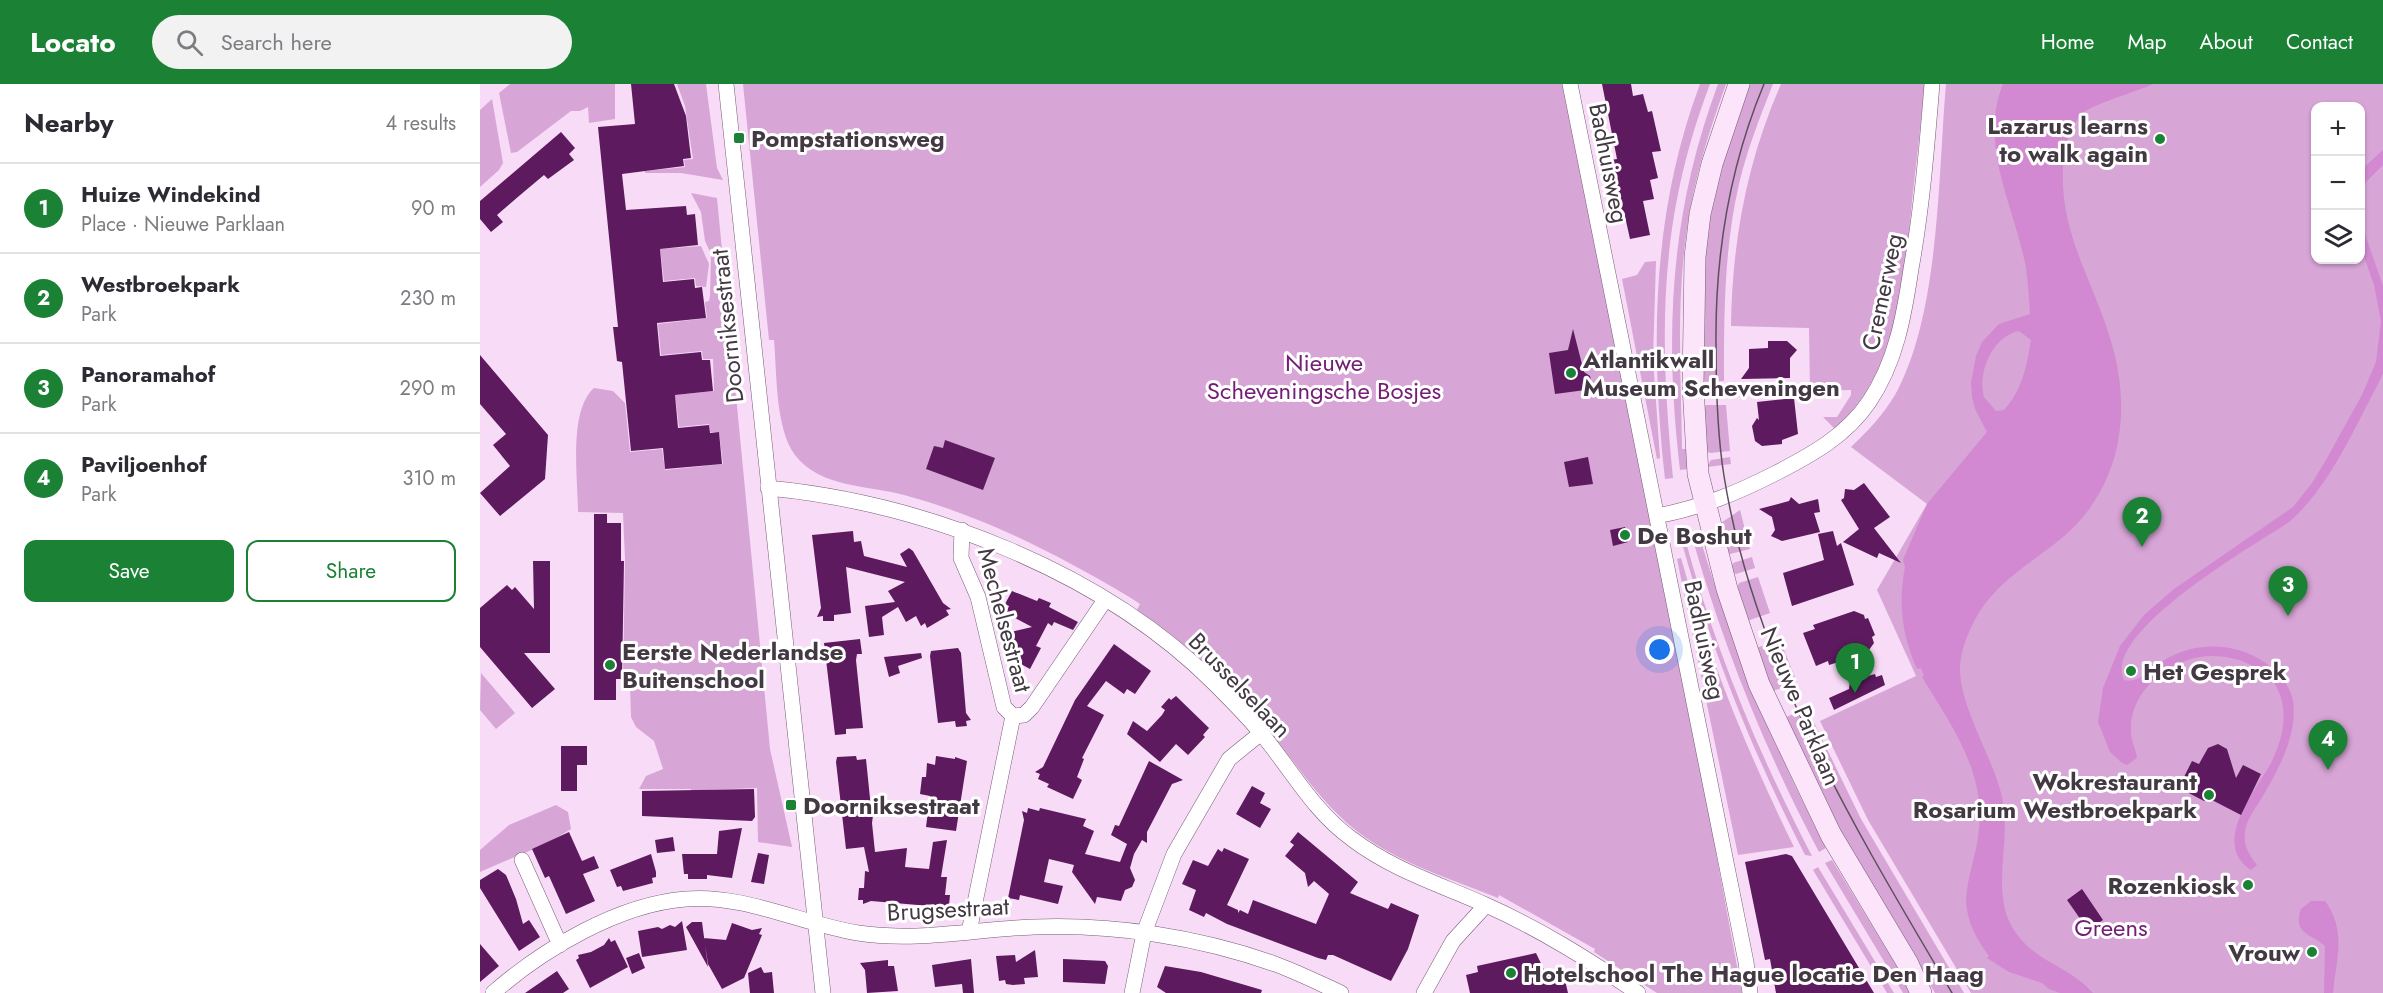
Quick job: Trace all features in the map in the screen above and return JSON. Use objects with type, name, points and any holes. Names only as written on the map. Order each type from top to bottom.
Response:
[{"type":"main road","name":"Nieuwe Parklaan","points":[[1739,84],[1712,164],[1700,214],[1695,257],[1693,386],[1698,474],[1727,589],[1768,705],[1831,835],[1918,984],[1927,993]]},
{"type":"street","name":"Doorniksestraat","points":[[726,84],[823,993]]},
{"type":"street","name":"Badhuisweg","points":[[1570,84],[1746,962],[1750,993]]},
{"type":"street","name":"Cremerweg","points":[[1657,516],[1705,506],[1738,492],[1820,450],[1868,404],[1887,372],[1900,333],[1923,201],[1932,84]]},
{"type":"street","name":"Brusselselaan","points":[[768,488],[798,490],[900,510],[962,530],[1029,559],[1105,600],[1188,660],[1261,733],[1313,804],[1350,838],[1398,869],[1486,905],[1544,933],[1638,993]]},
{"type":"street","name":"Mechelsestraat","points":[[962,530],[962,558],[978,597],[1004,707],[1013,716]]},
{"type":"street","name":"Mechelsestraat","points":[[1013,716],[1024,715],[1032,707],[1105,600]]},
{"type":"street","name":"Mechelsestraat","points":[[969,932],[1013,716]]},
{"type":"street","points":[[1132,993],[1143,933],[1174,854],[1206,795],[1229,759],[1261,733]]},
{"type":"street","points":[[522,860],[560,945]]},
{"type":"street","name":"Brugsestraat","points":[[493,993],[560,945],[598,925],[654,904],[686,899],[732,902],[858,933],[910,937],[1005,928],[1078,927],[1143,933],[1210,946],[1275,964],[1341,993]]},
{"type":"street","points":[[1424,993],[1453,941],[1486,905]]},
{"type":"green space","points":[[510,84],[615,84],[615,119],[589,123],[588,107],[580,111],[571,111],[517,152],[511,153],[499,93]]},
{"type":"green space","points":[[677,84],[706,84],[717,168],[723,180],[681,173],[645,173],[645,171],[685,167],[684,160],[693,159],[685,106]]},
{"type":"green space","name":"Nieuwe Scheveningsche Bosjes","points":[[743,84],[1563,84],[1719,853],[1716,853],[1742,993],[1657,993],[1594,952],[1595,949],[1499,895],[1498,898],[1425,870],[1391,853],[1358,832],[1331,808],[1235,690],[1188,648],[1137,610],[1140,604],[1131,598],[1049,552],[964,514],[904,495],[831,480],[805,466],[788,444],[780,415],[774,340],[769,340]]},
{"type":"green space","points":[[1700,84],[1710,84],[1680,183],[1667,279],[1666,375],[1673,478],[1665,479],[1657,378],[1659,279],[1672,181],[1684,132]]},
{"type":"green space","points":[[1718,84],[1726,84],[1698,174],[1690,210],[1681,284],[1682,449],[1686,449],[1688,469],[1680,470],[1672,370],[1675,274],[1690,179]]},
{"type":"green space","points":[[1747,84],[1773,84],[1746,159],[1734,208],[1726,282],[1724,381],[1705,382],[1700,377],[1703,259],[1717,171]]},
{"type":"green space","points":[[1781,84],[1925,84],[1906,264],[1894,324],[1873,380],[1856,406],[1835,429],[1823,417],[1837,417],[1851,395],[1851,390],[1810,391],[1809,328],[1731,326],[1734,264],[1744,202],[1759,142]]},
{"type":"green space","name":"Greens","points":[[1946,84],[2383,84],[2383,993],[1971,993],[1868,820],[1820,721],[1916,676],[1877,590],[1927,504],[1851,447],[1874,423],[1895,395],[1910,362],[1921,325],[1929,285],[1938,201]]},
{"type":"green space","points":[[492,99],[503,163],[499,170],[480,187],[480,110]]},
{"type":"green space","points":[[691,193],[717,198],[770,749],[792,847],[758,842],[757,788],[702,790],[692,795],[691,789],[639,789],[646,776],[663,769],[654,741],[636,727],[631,717],[630,686],[623,679],[625,559],[623,513],[578,512],[576,446],[578,429],[586,399],[594,388],[613,391],[625,403],[630,452],[662,449],[665,470],[723,464],[719,432],[710,432],[709,424],[679,427],[675,395],[714,391],[713,359],[703,359],[702,351],[661,355],[658,324],[707,318],[705,302],[709,301],[710,296],[711,254],[705,241],[701,212]]},
{"type":"green space","points":[[701,246],[709,264],[706,287],[696,286],[695,278],[664,281],[660,249]]},
{"type":"green space","points":[[1656,261],[1653,359],[1660,458],[1657,459],[1622,279],[1637,275],[1645,262]]},
{"type":"green space","points":[[1706,405],[1726,405],[1730,451],[1710,453],[1705,450],[1702,409]]},
{"type":"green space","points":[[1730,457],[1731,464],[1707,467],[1711,460]]},
{"type":"green space","points":[[1740,510],[1750,549],[1730,554],[1724,551],[1718,525]]},
{"type":"green space","points":[[1698,531],[1724,613],[1754,692],[1788,771],[1826,848],[1819,852],[1799,814],[1746,696],[1716,615],[1691,533]]},
{"type":"green space","points":[[1684,535],[1723,659],[1773,778],[1812,856],[1805,855],[1767,776],[1734,699],[1692,579],[1680,536]]},
{"type":"green space","points":[[1752,557],[1755,568],[1736,574],[1730,571],[1733,563]]},
{"type":"green space","points":[[1681,558],[1704,633],[1731,705],[1794,847],[1738,855],[1677,559]]},
{"type":"green space","points":[[1758,577],[1770,613],[1747,621],[1736,590],[1739,583]]},
{"type":"green space","points":[[1780,640],[1797,682],[1773,691],[1756,648]]},
{"type":"green space","points":[[481,673],[515,713],[496,729],[480,710]]},
{"type":"green space","points":[[1807,708],[1861,819],[1964,993],[1935,993],[1839,833],[1784,718]]},
{"type":"green space","points":[[556,805],[568,812],[571,829],[538,847],[480,872],[480,850],[509,825]]},
{"type":"green space","points":[[1832,860],[1913,993],[1903,993],[1825,863]]},
{"type":"green space","points":[[1818,867],[1894,993],[1887,993],[1813,870]]},
{"type":"shaded area","points":[[2003,84],[2153,84],[2083,113],[2071,132],[2066,146],[2063,168],[2063,192],[2072,235],[2103,316],[2119,374],[2120,423],[2112,464],[2093,504],[2084,516],[2053,545],[2005,582],[1983,607],[1965,642],[1960,669],[1965,700],[2002,797],[2005,830],[2003,895],[2005,910],[2011,925],[2029,947],[2072,975],[2093,993],[2060,993],[2049,989],[2042,983],[2009,972],[1987,958],[1989,956],[1971,923],[1966,901],[1979,829],[1977,787],[1964,749],[1922,677],[1924,676],[1921,668],[1917,669],[1908,644],[1903,619],[1902,594],[1905,567],[1903,560],[1927,504],[1987,432],[1975,409],[1972,397],[1971,383],[1976,356],[1982,342],[1999,324],[2030,314],[2026,268],[1996,153],[1994,130],[1996,107]],"holes":[[[2019,331],[2031,340],[2025,368],[2015,395],[2004,410],[1996,411],[1984,397],[1982,387],[1989,356],[1995,347],[2010,334]]]},
{"type":"shaded area","points":[[2383,150],[2383,165],[2365,183],[2365,166]]},
{"type":"shaded area","points":[[2365,234],[2383,286],[2383,373],[2329,475],[2317,492],[2289,522],[2216,569],[2157,615],[2135,638],[2123,660],[2124,680],[2130,681],[2141,677],[2168,658],[2192,649],[2231,648],[2256,657],[2267,664],[2287,685],[2292,696],[2294,714],[2290,739],[2280,764],[2247,823],[2246,846],[2257,865],[2251,870],[2239,859],[2235,846],[2235,832],[2247,802],[2271,763],[2281,735],[2283,708],[2274,683],[2251,665],[2227,657],[2193,658],[2174,666],[2154,680],[2139,698],[2134,709],[2131,732],[2137,758],[2127,765],[2110,752],[2098,722],[2103,688],[2120,646],[2144,615],[2174,589],[2293,507],[2312,483],[2362,395],[2376,362],[2381,321],[2374,285],[2365,259]]},
{"type":"shaded area","points":[[2311,901],[2325,901],[2336,923],[2338,957],[2333,993],[2324,993],[2325,946],[2301,929],[2299,924],[2301,909]]},
{"type":"building","points":[[631,84],[674,84],[686,116],[691,158],[683,159],[684,166],[622,174],[626,210],[686,206],[687,215],[695,214],[698,245],[660,249],[663,282],[694,279],[695,288],[702,287],[706,318],[657,323],[660,356],[701,352],[702,360],[710,360],[713,391],[675,395],[678,428],[709,425],[710,433],[719,432],[722,464],[665,469],[663,448],[631,451],[622,362],[617,361],[613,327],[618,327],[598,127],[635,124]]},
{"type":"building","points":[[1602,84],[1631,84],[1633,96],[1643,94],[1648,112],[1652,111],[1661,151],[1652,152],[1658,178],[1650,180],[1654,199],[1643,201],[1650,235],[1630,239],[1624,212],[1618,213],[1611,179],[1615,179],[1611,160],[1617,159]]},
{"type":"building","points":[[561,132],[575,148],[569,154],[574,160],[548,179],[544,175],[497,215],[503,222],[491,232],[480,219],[480,201]]},
{"type":"building","points":[[1573,329],[1584,372],[1590,376],[1593,389],[1555,394],[1549,353],[1568,350]]},
{"type":"building","points":[[1768,341],[1787,341],[1797,350],[1790,358],[1790,378],[1741,379],[1749,368],[1749,349],[1768,348]]},
{"type":"building","points":[[480,355],[548,435],[545,479],[500,516],[480,493],[510,466],[493,445],[506,434],[480,404]]},
{"type":"building","points":[[1794,398],[1798,434],[1782,440],[1782,444],[1762,446],[1755,441],[1752,426],[1757,418],[1759,420],[1757,402]]},
{"type":"building","points":[[945,440],[995,458],[983,490],[926,469],[934,446],[943,448]]},
{"type":"building","points":[[1588,457],[1593,484],[1569,487],[1564,462]]},
{"type":"building","points":[[1864,483],[1890,517],[1874,528],[1901,563],[1879,553],[1877,558],[1843,542],[1859,529],[1841,500],[1844,498],[1845,489],[1854,490]]},
{"type":"building","points":[[1791,497],[1799,504],[1818,499],[1820,512],[1814,513],[1820,532],[1782,541],[1771,536],[1775,530],[1772,517],[1759,509],[1789,501]]},
{"type":"building","points":[[594,514],[607,514],[607,523],[621,523],[621,561],[624,561],[622,679],[616,679],[616,700],[594,700]]},
{"type":"building","points":[[1625,527],[1628,542],[1613,546],[1610,530]]},
{"type":"building","points":[[853,531],[854,542],[861,541],[864,556],[907,567],[900,554],[909,548],[913,551],[943,603],[951,609],[946,610],[949,615],[927,628],[925,623],[921,626],[916,616],[906,622],[898,607],[882,617],[884,635],[869,637],[865,606],[895,602],[888,591],[905,582],[846,567],[851,613],[834,615],[834,621],[823,621],[823,616],[817,617],[821,608],[812,535]]},
{"type":"building","points":[[1833,531],[1837,546],[1841,543],[1854,585],[1792,606],[1783,573],[1824,560],[1818,534]]},
{"type":"building","points":[[533,561],[550,561],[550,653],[524,653],[555,689],[532,708],[480,647],[480,608],[507,585],[512,590],[515,587],[534,609]]},
{"type":"building","points":[[1012,591],[1037,601],[1039,598],[1051,603],[1049,607],[1078,622],[1073,630],[1054,622],[1052,626],[1048,623],[1036,646],[1041,648],[1030,669],[1017,662],[1018,652],[1011,632],[1032,627],[1006,613],[1009,606],[1005,604]]},
{"type":"building","points":[[1854,611],[1864,615],[1865,619],[1868,618],[1875,635],[1872,637],[1874,643],[1869,650],[1845,660],[1829,665],[1828,661],[1816,666],[1803,633],[1815,629],[1813,625]]},
{"type":"building","points":[[860,639],[862,654],[857,654],[856,660],[863,728],[846,729],[846,734],[835,735],[824,643]]},
{"type":"building","points":[[1114,644],[1151,671],[1135,694],[1127,689],[1124,694],[1106,681],[1087,706],[1104,715],[1082,758],[1084,759],[1077,777],[1082,780],[1073,799],[1047,787],[1049,784],[1038,779],[1040,774],[1035,772],[1043,767],[1075,700]]},
{"type":"building","points":[[958,648],[961,653],[966,713],[971,720],[966,721],[967,726],[956,727],[955,721],[938,723],[930,656],[931,651]]},
{"type":"building","points":[[921,653],[922,658],[898,666],[900,673],[889,677],[884,657]]},
{"type":"building","points":[[1875,674],[1876,677],[1882,675],[1885,685],[1834,710],[1829,698],[1849,689],[1850,681]]},
{"type":"building","points":[[1176,696],[1209,728],[1203,735],[1205,737],[1188,755],[1176,744],[1160,762],[1127,734],[1133,721],[1147,731],[1165,710],[1161,707],[1169,698],[1171,700]]},
{"type":"building","points":[[2218,744],[2227,749],[2236,778],[2243,765],[2261,774],[2241,815],[2210,799],[2204,801],[2183,790],[2182,781],[2192,761],[2199,764],[2208,748]]},
{"type":"building","points":[[561,746],[587,746],[587,765],[577,765],[577,791],[561,791]]},
{"type":"building","points":[[856,756],[857,760],[866,759],[871,808],[874,808],[872,823],[875,852],[907,848],[905,867],[929,869],[933,842],[947,840],[941,877],[947,877],[945,895],[950,895],[949,906],[945,906],[944,910],[936,906],[871,901],[863,904],[863,900],[858,900],[859,888],[864,888],[865,871],[869,872],[864,847],[846,849],[836,762],[837,757]]},
{"type":"building","points":[[936,756],[955,759],[955,757],[967,761],[956,831],[926,827],[930,796],[920,794],[922,777],[926,777],[927,763],[935,765]]},
{"type":"building","points":[[1149,761],[1183,780],[1172,784],[1147,832],[1147,843],[1142,840],[1134,854],[1130,868],[1135,880],[1132,887],[1125,890],[1121,901],[1097,897],[1095,904],[1072,872],[1074,865],[1049,859],[1044,882],[1063,886],[1058,904],[1020,895],[1019,900],[1008,898],[1024,820],[1022,811],[1027,813],[1028,808],[1039,811],[1040,808],[1086,819],[1083,826],[1094,831],[1085,854],[1120,862],[1127,844],[1111,835],[1115,825],[1119,826]]},
{"type":"building","points":[[1252,786],[1265,793],[1260,803],[1271,809],[1260,828],[1236,814]]},
{"type":"building","points":[[754,789],[755,817],[752,821],[642,816],[642,791]]},
{"type":"building","points":[[742,828],[732,878],[707,875],[707,879],[688,879],[688,874],[684,874],[682,854],[717,854],[719,831]]},
{"type":"building","points":[[569,832],[582,861],[594,856],[599,868],[583,874],[595,901],[566,914],[549,876],[545,878],[532,849]]},
{"type":"building","points":[[1298,832],[1358,882],[1350,893],[1388,909],[1391,903],[1419,915],[1408,949],[1391,981],[1333,955],[1328,955],[1326,960],[1318,958],[1227,924],[1206,913],[1204,917],[1189,910],[1196,890],[1182,884],[1193,860],[1208,866],[1218,849],[1222,852],[1224,848],[1249,859],[1227,905],[1238,910],[1238,913],[1240,910],[1248,914],[1253,900],[1316,924],[1329,894],[1314,881],[1308,887],[1305,873],[1285,856],[1294,845],[1290,842]]},
{"type":"building","points":[[673,837],[675,851],[657,853],[655,840]]},
{"type":"building","points":[[758,853],[769,855],[764,884],[751,882]]},
{"type":"building","points":[[651,854],[656,872],[656,877],[652,878],[653,883],[623,891],[621,886],[617,887],[610,870]]},
{"type":"building","points":[[1786,854],[1792,856],[1874,993],[1776,993],[1770,959],[1765,960],[1745,862]]},
{"type":"building","points":[[498,869],[506,875],[523,924],[529,920],[540,937],[519,951],[480,888],[480,880]]},
{"type":"building","points":[[2082,889],[2103,920],[2088,930],[2067,900]]},
{"type":"building","points":[[682,921],[687,950],[642,957],[638,931],[658,927],[662,929],[670,925],[675,927]]},
{"type":"building","points":[[692,922],[702,922],[708,967],[686,927]]},
{"type":"building","points":[[732,923],[752,930],[762,928],[759,934],[762,935],[744,978],[722,989],[708,964],[704,938],[726,940]]},
{"type":"building","points":[[609,938],[611,942],[615,940],[628,967],[590,988],[576,960],[579,958],[578,955],[591,952],[604,945]]},
{"type":"building","points":[[480,944],[499,966],[480,982]]},
{"type":"building","points":[[1035,950],[1038,977],[1024,978],[1025,984],[1013,985],[1006,984],[1005,980],[999,981],[996,956],[1015,955],[1016,962]]},
{"type":"building","points":[[639,953],[645,968],[632,974],[626,958]]},
{"type":"building","name":"Hotelschool The Hague locatie Den Haag","points":[[1536,953],[1546,974],[1554,972],[1556,978],[1564,976],[1568,993],[1470,993],[1466,975],[1478,972],[1477,966]]},
{"type":"building","points":[[971,959],[974,993],[963,993],[962,984],[935,987],[932,965]]},
{"type":"building","points":[[1063,959],[1105,961],[1108,966],[1105,984],[1063,982]]},
{"type":"building","points":[[888,960],[888,966],[894,966],[898,991],[867,993],[865,970],[860,963]]},
{"type":"building","points":[[1165,966],[1201,972],[1262,990],[1261,993],[1166,993],[1157,987]]},
{"type":"building","points":[[761,967],[764,973],[772,972],[774,993],[750,993],[748,973]]},
{"type":"building","points":[[557,971],[569,989],[563,993],[525,993]]},
{"type":"tram line","points":[[1764,84],[1733,180],[1726,212],[1718,278],[1716,361],[1718,427],[1724,476],[1739,546],[1759,613],[1784,680],[1846,808],[1952,993]]},
{"type":"place","name":"Pompstationsweg","points":[[739,138]]},
{"type":"place","name":"Lazarus learns to walk again","points":[[2160,139]]},
{"type":"place","name":"Atlantikwall Museum Scheveningen","points":[[1571,373]]},
{"type":"place","name":"De Boshut","points":[[1625,535]]},
{"type":"place","name":"Westbroekpark","points":[[2142,547]]},
{"type":"place","name":"Panoramahof","points":[[2288,616]]},
{"type":"place","name":"Eerste Nederlandse Buitenschool","points":[[610,665]]},
{"type":"place","name":"Het Gesprek","points":[[2131,671]]},
{"type":"place","name":"Huize Windekind","points":[[1855,693]]},
{"type":"place","name":"Paviljoenhof","points":[[2328,770]]},
{"type":"place","name":"Wokrestaurant Rosarium Westbroekpark","points":[[2209,795]]},
{"type":"place","name":"Doorniksestraat","points":[[791,805]]},
{"type":"place","name":"Rozenkiosk","points":[[2248,885]]},
{"type":"place","name":"Vrouw","points":[[2312,952]]},
{"type":"place","name":"Hotelschool The Hague locatie Den Haag","points":[[1511,973]]}]
